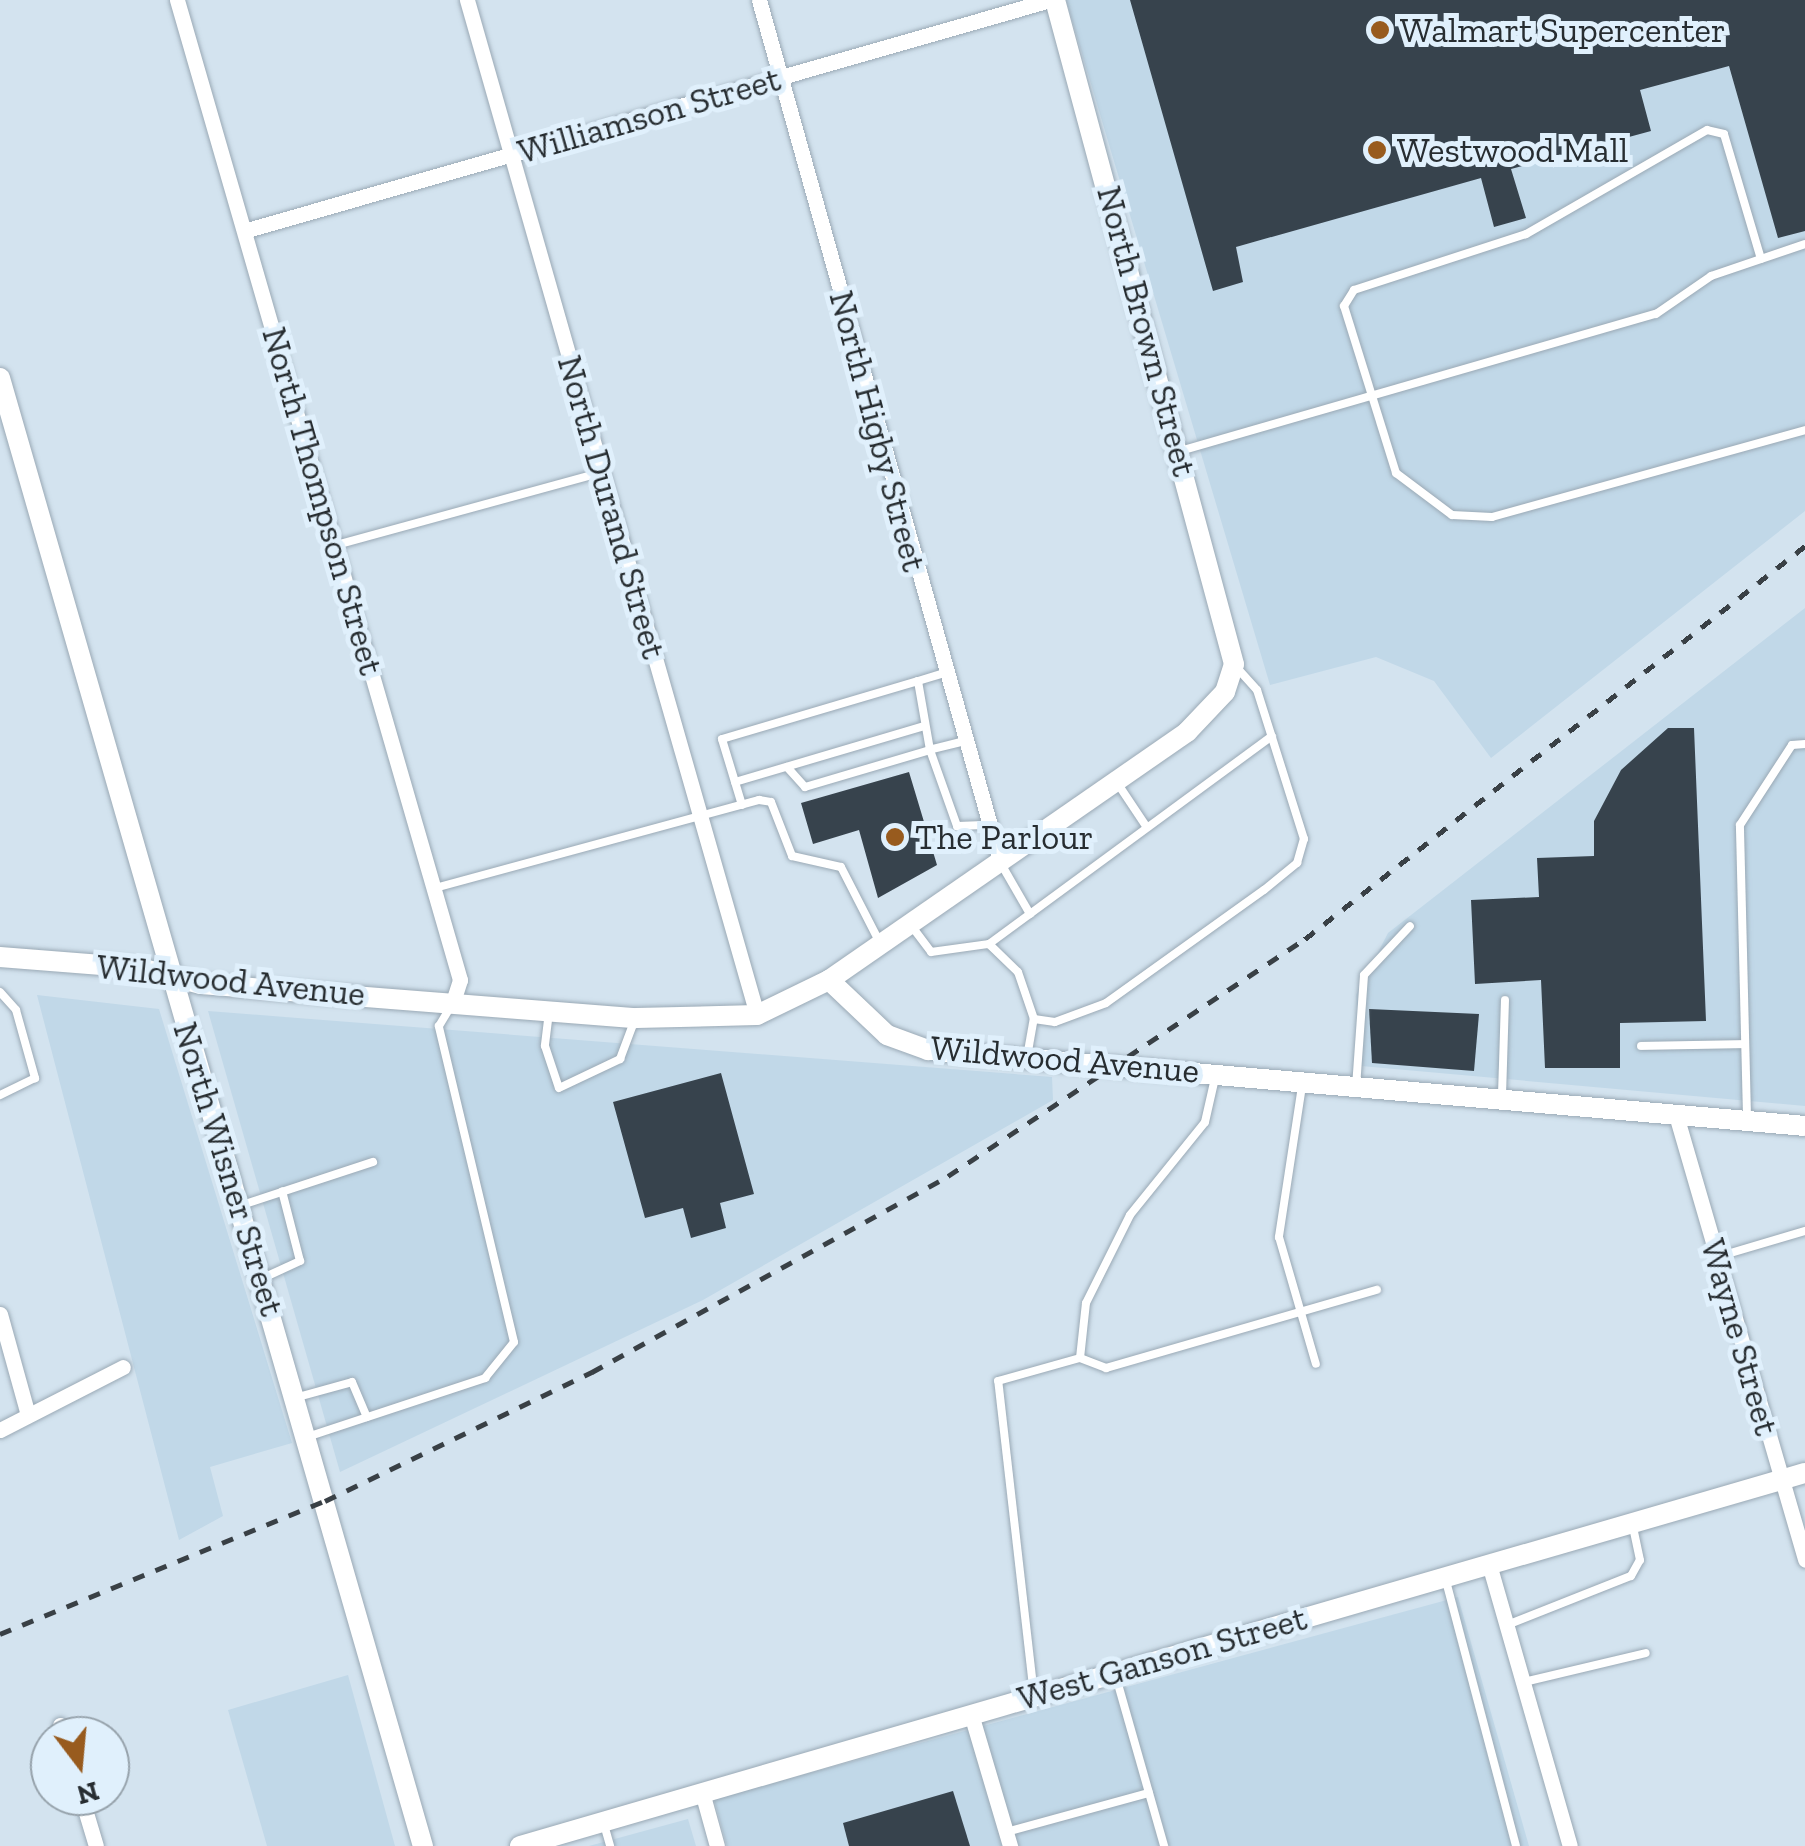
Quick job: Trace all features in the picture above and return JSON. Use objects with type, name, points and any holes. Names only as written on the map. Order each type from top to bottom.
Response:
[{"type":"street","name":"North Thompson Street","points":[[178,0],[460,980],[453,1002]]},
{"type":"street","name":"North Durand Street","points":[[467,0],[757,1015]]},
{"type":"street","name":"North Higby Street","points":[[759,0],[1000,861]]},
{"type":"street","name":"Williamson Street","points":[[247,230],[1053,0]]},
{"type":"street","name":"North Brown Street","points":[[1053,0],[1180,451],[1234,664]]},
{"type":"street","name":"North Wisner Street","points":[[0,378],[171,976],[242,1205],[423,1846]]},
{"type":"street","points":[[829,980],[1116,781],[1208,712],[1234,664]]},
{"type":"street","name":"Wildwood Avenue","points":[[0,957],[636,1018],[757,1015],[829,980],[887,1035],[928,1050],[1805,1126]]},
{"type":"street","name":"Wayne Street","points":[[1676,1115],[1805,1560]]},
{"type":"street","points":[[0,1314],[28,1415]]},
{"type":"street","points":[[0,1430],[123,1366]]},
{"type":"street","name":"West Ganson Street","points":[[525,1845],[1805,1473]]},
{"type":"street","points":[[1489,1564],[1570,1846]]},
{"type":"street","points":[[971,1714],[1008,1839]]},
{"type":"street","points":[[702,1792],[717,1846]]},
{"type":"street","points":[[87,1816],[96,1846]]},
{"type":"lane","points":[[1762,259],[1724,134],[1707,130],[1526,234],[1354,290],[1344,306],[1396,472],[1452,516],[1492,517],[1805,430]]},
{"type":"lane","points":[[1180,451],[1656,314],[1711,276],[1805,244]]},
{"type":"lane","points":[[335,545],[602,472]]},
{"type":"lane","points":[[1034,1019],[1072,1020],[1106,1003],[1298,864],[1304,839],[1272,736],[1256,690],[1234,664]]},
{"type":"lane","points":[[742,805],[722,739],[945,672]]},
{"type":"lane","points":[[918,682],[930,750],[957,826],[990,826]]},
{"type":"lane","points":[[735,782],[924,726]]},
{"type":"lane","points":[[910,924],[932,952],[989,944],[1272,736]]},
{"type":"lane","points":[[787,766],[805,787],[965,741]]},
{"type":"lane","points":[[1748,1121],[1740,825],[1792,745],[1805,744]]},
{"type":"lane","points":[[1116,781],[1146,826]]},
{"type":"lane","points":[[434,888],[742,805],[771,802],[792,856],[840,867],[880,943]]},
{"type":"lane","points":[[1000,861],[1030,914]]},
{"type":"lane","points":[[1356,1087],[1364,975],[1410,926]]},
{"type":"lane","points":[[989,944],[1018,972],[1034,1019],[1027,1057]]},
{"type":"lane","points":[[0,992],[16,1010],[35,1078],[0,1094]]},
{"type":"lane","points":[[1502,1100],[1505,1000]]},
{"type":"lane","points":[[307,1437],[484,1378],[514,1342],[439,1026],[453,1002]]},
{"type":"lane","points":[[549,1007],[544,1046],[560,1088],[620,1059],[636,1018]]},
{"type":"lane","points":[[1641,1046],[1745,1044]]},
{"type":"lane","points":[[1080,1358],[1086,1303],[1130,1214],[1205,1122],[1216,1074]]},
{"type":"lane","points":[[1302,1082],[1280,1236],[1316,1364]]},
{"type":"lane","points":[[242,1205],[373,1162]]},
{"type":"lane","points":[[263,1278],[300,1260],[282,1191]]},
{"type":"lane","points":[[1717,1257],[1805,1231]]},
{"type":"lane","points":[[1034,1696],[998,1381],[1080,1358],[1106,1368],[1378,1290]]},
{"type":"lane","points":[[296,1398],[352,1382],[367,1417]]},
{"type":"lane","points":[[1507,1625],[1631,1576],[1640,1560],[1632,1523]]},
{"type":"lane","points":[[1444,1577],[1516,1846]]},
{"type":"lane","points":[[1524,1682],[1646,1653]]},
{"type":"lane","points":[[1115,1672],[1164,1846]]},
{"type":"lane","points":[[1008,1839],[1149,1793]]},
{"type":"lane","points":[[603,1820],[610,1846]]},
{"type":"shaded area","points":[[1066,0],[1805,0],[1805,511],[1491,758],[1434,681],[1376,657],[1270,685]]},
{"type":"shaded area","points":[[1805,608],[1805,1106],[1361,1066],[1356,995],[1388,933]]},
{"type":"shaded area","points":[[37,995],[159,1009],[292,1443],[210,1467],[223,1516],[179,1540]]},
{"type":"shaded area","points":[[208,1011],[1052,1077],[1053,1100],[703,1300],[340,1472]]},
{"type":"shaded area","points":[[1458,1597],[1529,1846],[727,1846],[714,1799]]},
{"type":"shaded area","points":[[348,1675],[395,1846],[267,1846],[228,1710]]},
{"type":"shaded area","points":[[688,1819],[696,1846],[589,1846]]},
{"type":"building","name":"Westwood Mall","points":[[1130,0],[1805,0],[1805,231],[1778,238],[1729,66],[1640,90],[1651,131],[1511,169],[1526,218],[1494,227],[1481,178],[1236,247],[1243,282],[1213,291]]},
{"type":"building","points":[[1668,728],[1694,728],[1706,1021],[1620,1023],[1620,1068],[1545,1068],[1541,980],[1475,984],[1471,900],[1539,897],[1537,858],[1594,856],[1594,821],[1621,770]]},
{"type":"building","name":"The Parlour","points":[[909,772],[937,865],[878,898],[859,830],[813,844],[801,803]]},
{"type":"building","points":[[1369,1009],[1479,1014],[1474,1071],[1372,1063]]},
{"type":"building","points":[[721,1073],[754,1194],[720,1203],[726,1228],[691,1238],[683,1208],[645,1218],[613,1102]]},
{"type":"building","points":[[953,1791],[970,1846],[849,1846],[843,1823]]},
{"type":"railway","points":[[0,1634],[325,1501],[592,1372],[948,1176],[1305,939],[1805,546]]},
{"type":"place","name":"Walmart Supercenter","points":[[1380,30]]},
{"type":"place","name":"Westwood Mall","points":[[1377,150]]},
{"type":"place","name":"The Parlour","points":[[895,837]]}]
